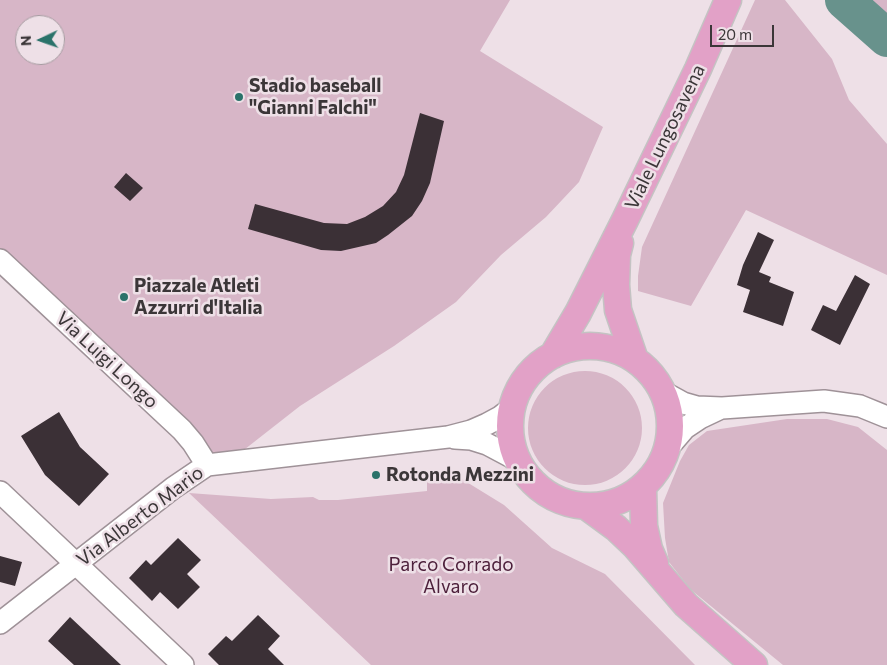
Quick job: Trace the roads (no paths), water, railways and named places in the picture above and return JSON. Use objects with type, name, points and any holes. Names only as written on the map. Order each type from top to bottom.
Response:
[{"type":"main road","name":"Viale Lungosavena","points":[[553,355],[578,313],[625,220],[698,69],[728,0]]},
{"type":"main road","name":"Viale Lungosavena","points":[[625,220],[617,255],[618,310],[634,357]]},
{"type":"main road","points":[[592,346],[612,349],[634,357],[654,378],[669,410],[670,430],[667,449],[658,470],[643,487],[626,498],[607,504],[586,506],[566,502],[546,493],[530,479],[519,461],[512,444],[510,425],[513,407],[518,391],[527,377],[539,364],[553,355],[572,348],[592,346]]},
{"type":"main road","points":[[643,487],[644,526],[649,549],[659,573]]},
{"type":"main road","points":[[586,506],[622,534],[686,604],[754,665]]},
{"type":"street","name":"Via Luigi Longo","points":[[0,260],[182,430],[207,465]]},
{"type":"street","points":[[662,392],[683,403],[697,407],[722,408],[824,401],[860,406],[887,417]]},
{"type":"street","name":"Via Alberto Mario","points":[[0,623],[173,488],[207,465],[448,437],[471,432],[500,417],[513,407]]},
{"type":"street","points":[[667,449],[684,428],[722,408]]},
{"type":"street","name":"Via Alberto Mario","points":[[448,437],[471,439],[487,444],[519,461]]},
{"type":"street","points":[[0,492],[183,665]]},
{"type":"waterway","points":[[844,0],[887,38]]},
{"type":"place","name":"Stadio baseball \"Gianni Falchi\"","points":[[239,97]]},
{"type":"place","name":"Piazzale Atleti Azzurri d'Italia","points":[[124,297]]},
{"type":"place","name":"Rotonda Mezzini","points":[[376,475]]},
{"type":"park label","name":"Parco Corrado Alvaro","points":[[451,576]]}]
